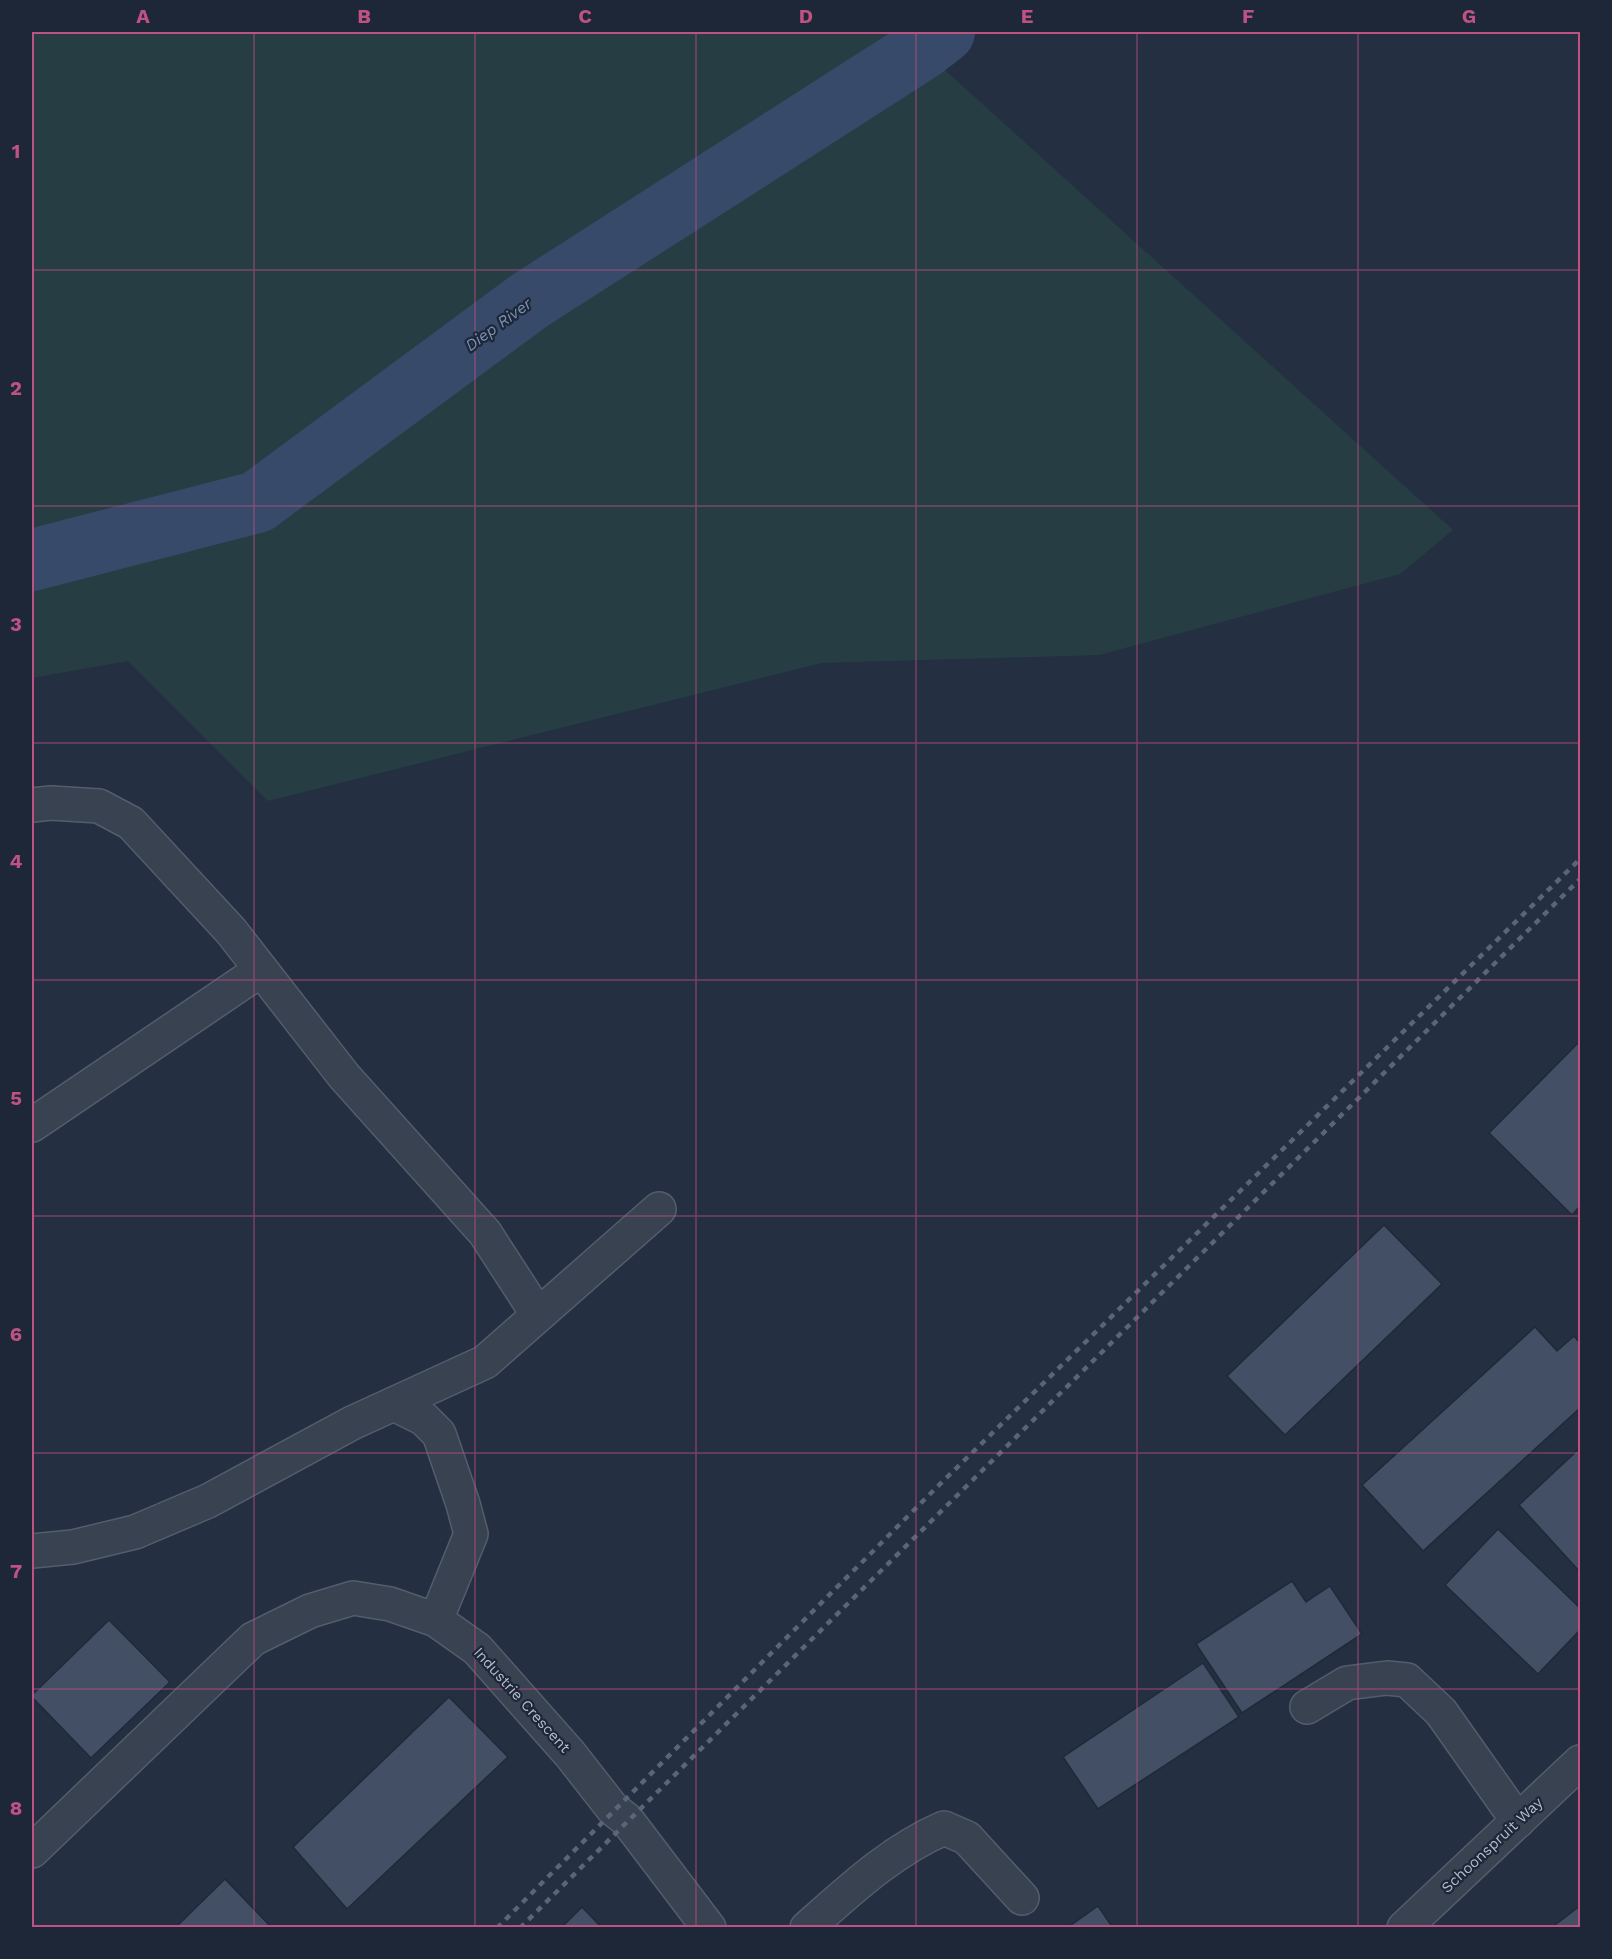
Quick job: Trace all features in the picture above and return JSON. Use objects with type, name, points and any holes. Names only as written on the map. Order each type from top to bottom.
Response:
[{"type":"street","points":[[32,805],[51,803],[99,806],[131,823],[231,931],[344,1076],[485,1233],[538,1315]]},
{"type":"street","points":[[32,1125],[261,970]]},
{"type":"street","points":[[32,1551],[73,1547],[135,1532],[208,1501],[352,1423],[485,1362],[659,1209]]},
{"type":"street","points":[[394,1404],[424,1419],[439,1434],[471,1534],[436,1620]]},
{"type":"street","name":"Industrie Crescent","points":[[32,1851],[254,1639],[310,1611],[353,1598],[390,1604],[436,1620],[477,1649],[570,1754],[614,1809],[627,1820],[709,1928]]},
{"type":"street","points":[[1307,1707],[1347,1683],[1387,1678],[1407,1680],[1441,1712],[1518,1821]]},
{"type":"street","name":"Schoonspruit Way","points":[[1404,1928],[1581,1762]]},
{"type":"street","points":[[807,1928],[875,1868],[920,1839],[944,1828],[968,1838],[1022,1898]]},
{"type":"green space","points":[[32,32],[903,32],[1453,530],[1400,574],[1099,655],[821,663],[268,801],[128,661],[32,678]]},
{"type":"building","points":[[1580,1041],[1580,1206],[1572,1215],[1489,1133]]},
{"type":"building","points":[[1384,1225],[1442,1284],[1285,1435],[1227,1376]]},
{"type":"building","points":[[1535,1327],[1557,1351],[1574,1336],[1580,1343],[1580,1408],[1423,1551],[1362,1485]]},
{"type":"building","points":[[1580,1448],[1580,1572],[1519,1505]]},
{"type":"building","points":[[1498,1529],[1580,1608],[1580,1630],[1538,1674],[1445,1585]]},
{"type":"building","points":[[1292,1581],[1306,1602],[1330,1586],[1362,1634],[1242,1713],[1196,1644]]},
{"type":"building","points":[[109,1620],[170,1682],[91,1758],[32,1695]]},
{"type":"building","points":[[1203,1663],[1239,1717],[1098,1809],[1063,1757]]},
{"type":"building","points":[[449,1697],[508,1757],[347,1909],[293,1847]]},
{"type":"building","points":[[225,1879],[272,1928],[175,1928]]},
{"type":"building","points":[[1098,1906],[1113,1928],[1067,1928]]},
{"type":"building","points":[[1580,1906],[1580,1928],[1551,1928]]},
{"type":"building","points":[[582,1907],[602,1928],[561,1928]]},
{"type":"waterway","name":"Diep River","points":[[32,560],[257,502],[529,301],[922,49],[944,32]]},
{"type":"railway","points":[[497,1928],[935,1489],[1580,859]]},
{"type":"railway","points":[[520,1928],[1580,879]]}]
